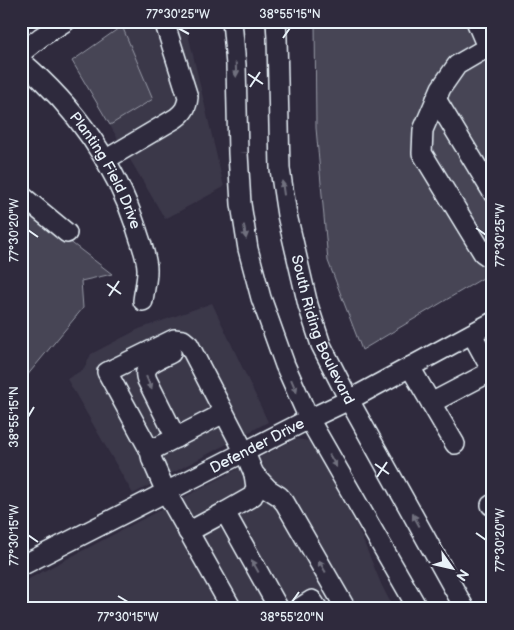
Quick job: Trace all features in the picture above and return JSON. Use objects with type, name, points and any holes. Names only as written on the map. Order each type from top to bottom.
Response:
[{"type":"street","points":[[21,53],[66,21]]},
{"type":"street","points":[[106,160],[176,118],[184,112],[187,106],[188,97],[164,21]]},
{"type":"street","points":[[232,21],[236,66],[241,195],[248,249],[264,306],[285,366],[309,419],[418,609]]},
{"type":"street","name":"South Riding Boulevard","points":[[276,21],[280,168],[287,215],[308,305],[321,345],[349,400],[465,609]]},
{"type":"street","points":[[476,21],[490,45],[457,65],[441,88],[423,130],[422,153],[483,253],[493,260]]},
{"type":"street","name":"Planting Field Drive","points":[[21,61],[59,97],[81,123],[106,160],[131,214],[142,246],[147,269],[143,301]]},
{"type":"street","points":[[436,100],[493,193]]},
{"type":"street","points":[[21,195],[67,233]]},
{"type":"street","name":"Defender Drive","points":[[21,566],[349,400],[493,322]]},
{"type":"street","points":[[431,403],[492,372],[472,334]]},
{"type":"street","points":[[232,609],[166,492],[152,460],[150,450],[110,390],[107,372],[174,339],[187,342],[192,348],[254,474],[256,487],[251,497]]},
{"type":"street","points":[[176,438],[147,380],[145,372],[150,366],[173,352],[192,348]]},
{"type":"street","points":[[410,367],[455,444]]},
{"type":"street","points":[[150,450],[224,413]]},
{"type":"street","points":[[254,474],[271,492],[279,496],[285,503],[346,609]]},
{"type":"street","points":[[188,532],[251,497],[271,492]]},
{"type":"street","points":[[225,512],[279,609]]},
{"type":"street","points":[[298,609],[312,600],[318,609]]},
{"type":"shaded area","points":[[140,21],[185,21],[224,187],[165,219],[72,61],[122,26]]},
{"type":"shaded area","points":[[315,21],[493,21],[493,272],[362,350],[328,261],[316,128]]},
{"type":"shaded area","points":[[122,26],[153,99],[110,125],[72,61]]},
{"type":"shaded area","points":[[21,204],[112,274],[81,281],[83,308],[21,383]]},
{"type":"shaded area","points":[[212,303],[268,422],[133,494],[67,379],[84,369],[91,354],[139,329]]},
{"type":"shaded area","points":[[295,439],[310,441],[357,526],[382,586],[394,609],[21,609],[21,583]]}]
